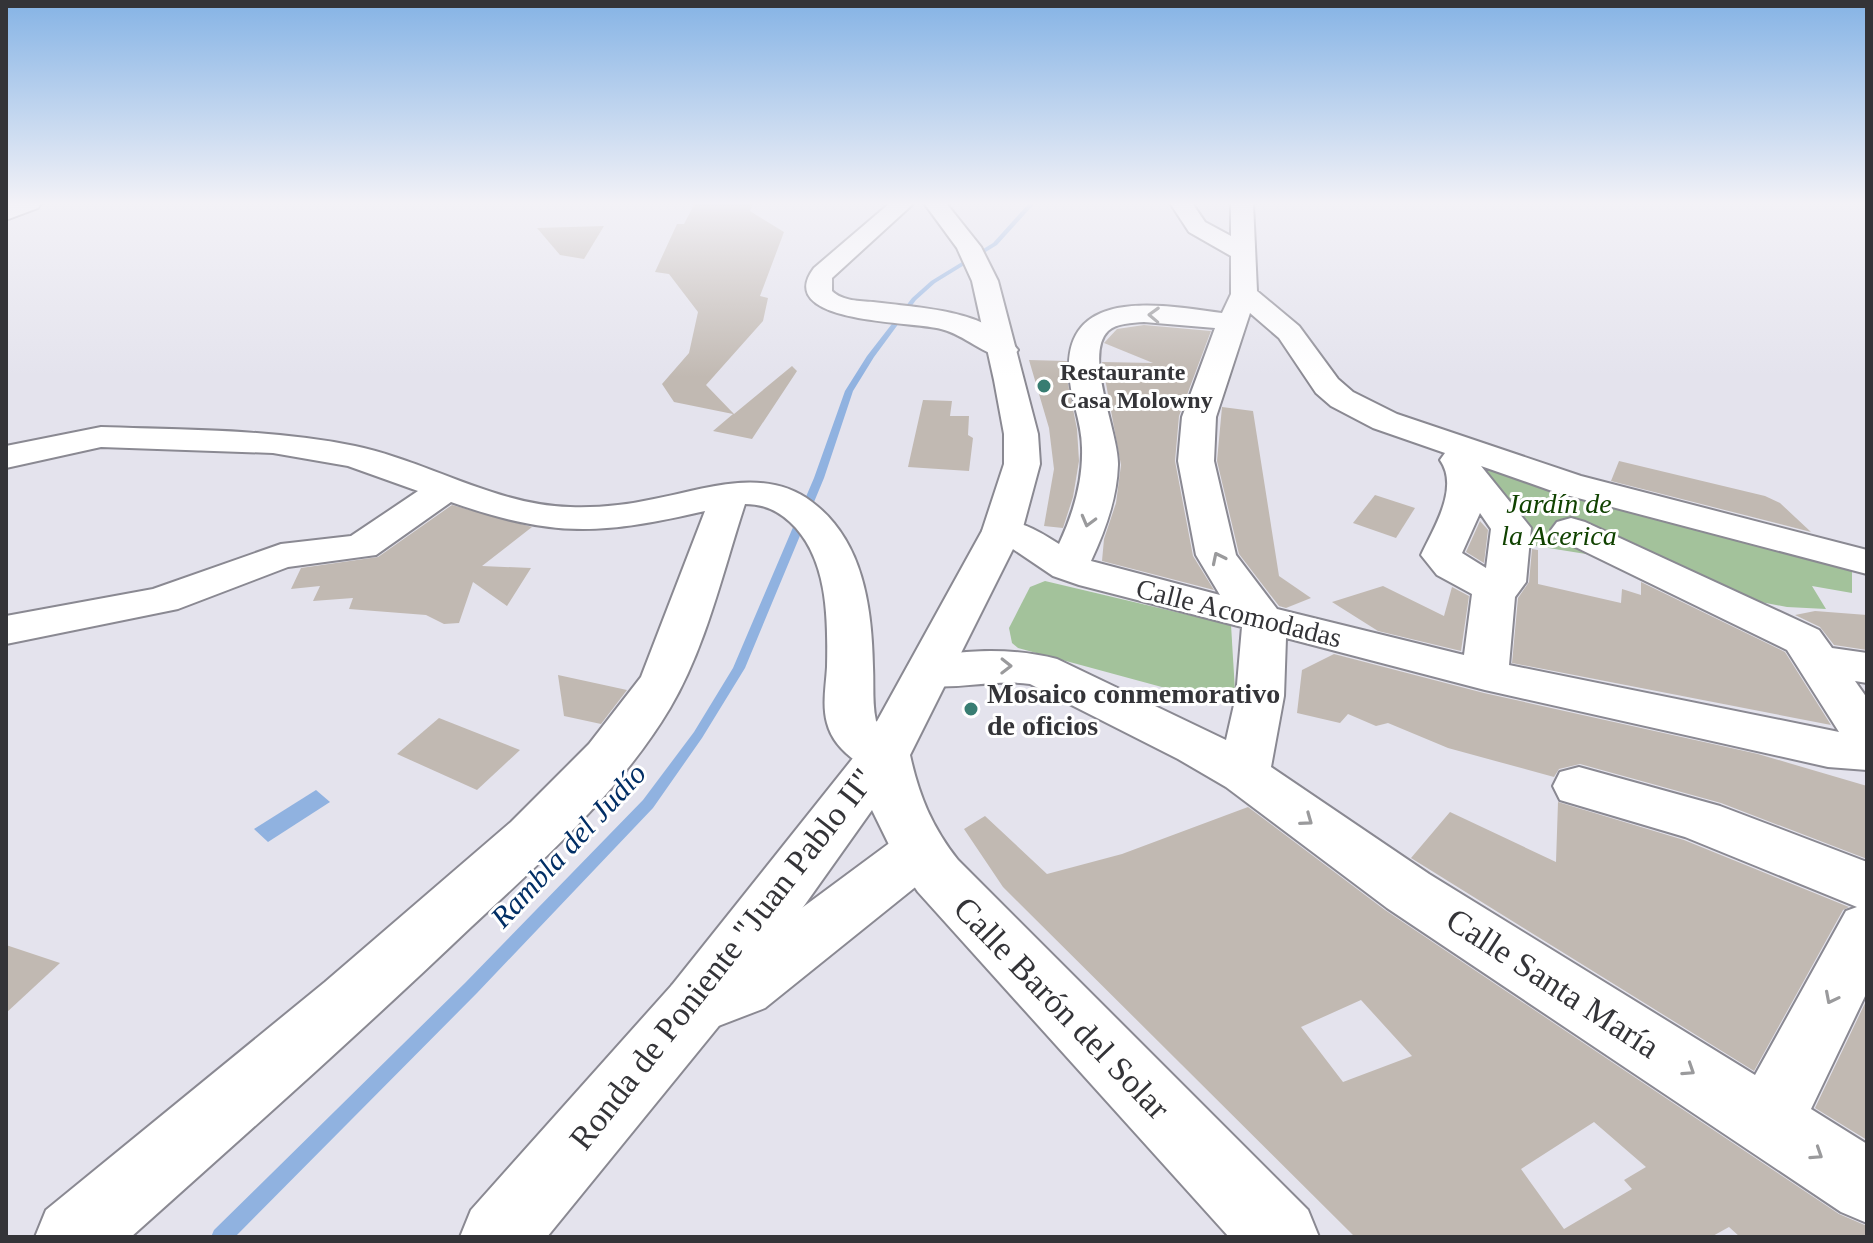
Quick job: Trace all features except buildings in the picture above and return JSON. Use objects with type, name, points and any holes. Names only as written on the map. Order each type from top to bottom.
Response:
[{"type":"street","points":[[835,261],[818,280],[819,293],[826,301],[931,318],[982,332],[999,332]]},
{"type":"street","name":"Ronda de Poniente \"Juan Pablo II\"","points":[[498,1237],[695,1006],[884,755],[1002,531],[1019,482],[1023,450],[999,332],[974,261]]},
{"type":"street","points":[[1243,261],[1238,308],[1199,417],[1196,445],[1198,481],[1216,555],[1236,587],[1264,621],[1260,696],[1244,774]]},
{"type":"street","points":[[1068,567],[1087,528],[1100,468],[1099,437],[1084,370],[1092,332],[1103,323],[1133,315],[1238,308],[1289,332],[1327,386],[1342,399],[1406,428],[1568,484],[1867,562]]},
{"type":"street","points":[[1406,428],[1396,435],[1462,462],[1511,528],[1505,582],[1494,596]]},
{"type":"street","points":[[6,457],[101,437],[273,443],[355,457],[507,507],[573,519],[622,515],[751,494],[795,506],[818,526],[828,540],[840,570],[850,649],[850,720],[856,735],[884,755]]},
{"type":"street","points":[[1462,462],[1465,503],[1441,555],[1452,566],[1492,588],[1494,596],[1485,675]]},
{"type":"street","points":[[6,630],[163,600],[281,556],[362,547],[446,488]]},
{"type":"street","points":[[73,1237],[382,971],[531,837],[607,757],[647,706],[664,677],[751,494]]},
{"type":"street","points":[[1571,530],[1803,640],[1867,736]]},
{"type":"street","name":"Calle Acomodadas","points":[[1002,531],[1018,535],[1068,567],[1264,621],[1485,675],[1828,749],[1867,752]]},
{"type":"street","points":[[1817,661],[1867,668]]},
{"type":"street","name":"Calle Santa María","points":[[928,672],[1005,665],[1041,670],[1156,725],[1244,774],[1408,891],[1867,1186]]},
{"type":"street","name":"Calle Barón del Solar","points":[[884,755],[899,816],[919,852],[959,900],[1281,1237]]},
{"type":"street","points":[[1579,786],[1701,821],[1867,887]]},
{"type":"street","points":[[695,1006],[743,988],[919,852]]},
{"type":"street","points":[[1768,1122],[1867,929]]},
{"type":"green space","name":"Jardín de la Acerica","points":[[1476,460],[1852,564],[1852,593],[1812,586],[1826,609],[1787,607],[1735,597],[1642,563],[1536,546]]},
{"type":"green space","points":[[1045,581],[1231,625],[1235,691],[1223,698],[1206,699],[1018,648],[1012,643],[1009,628],[1030,587]]},
{"type":"water","points":[[316,790],[330,802],[268,842],[254,829]]},
{"type":"waterway","name":"Rambla del Judío","points":[[221,1237],[471,988],[648,804],[698,735],[739,668],[819,478],[849,391],[914,299],[933,282],[967,261]]},
{"type":"place","name":"Restaurante Casa Molowny","points":[[1044,386]]},
{"type":"place","name":"Mosaico conmemorativo de oficios","points":[[971,709]]}]
